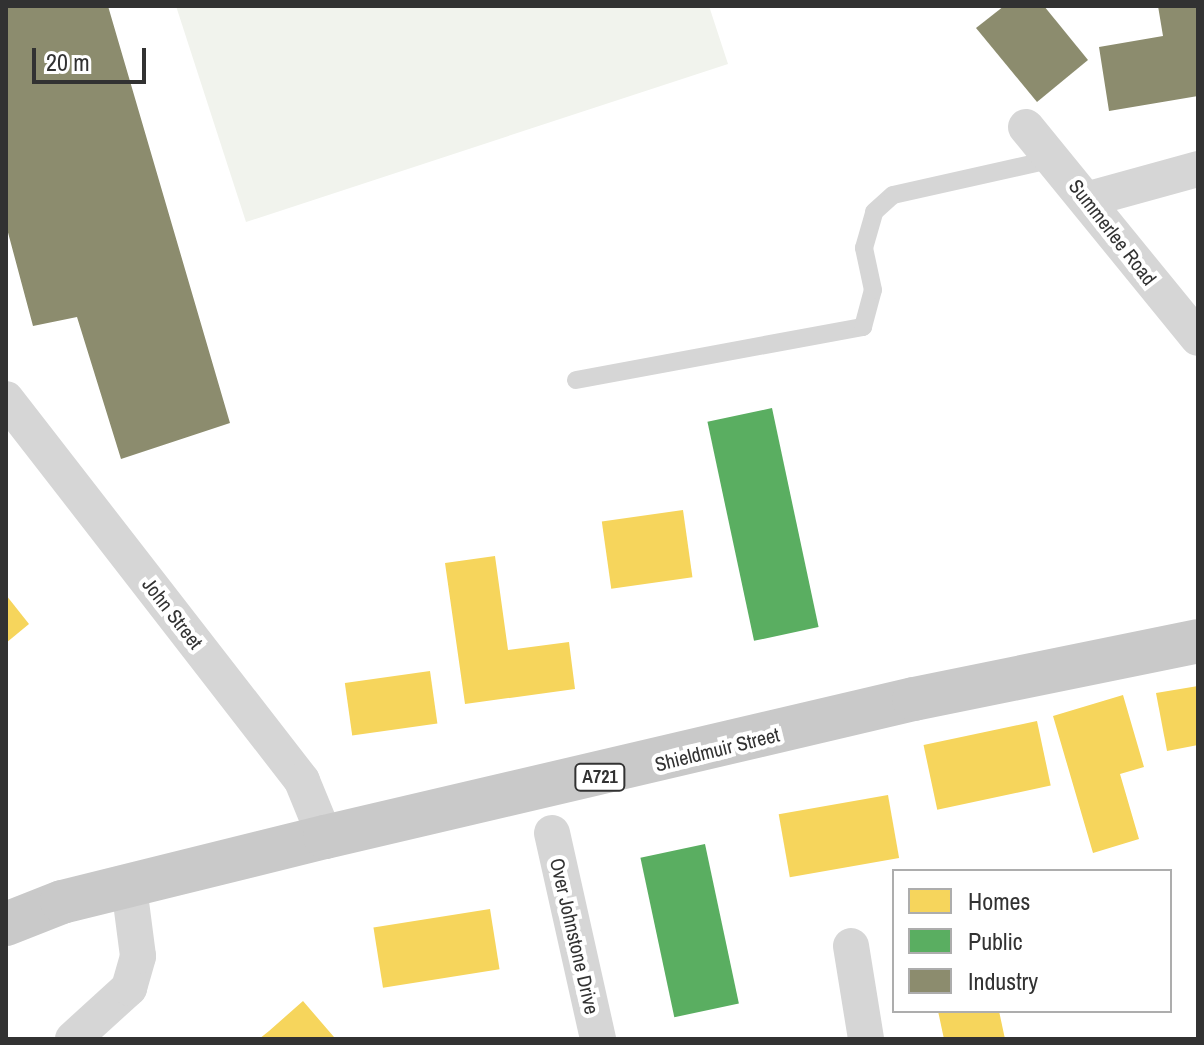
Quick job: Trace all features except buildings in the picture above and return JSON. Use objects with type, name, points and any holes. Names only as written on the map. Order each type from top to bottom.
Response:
[{"type":"main road","name":"Shieldmuir Street","points":[[6,924],[129,887],[325,837],[683,759],[914,699],[1198,641]]},
{"type":"street","name":"Summerlee Road","points":[[1026,127],[1089,199],[1198,338]]},
{"type":"street","points":[[1089,199],[1198,169]]},
{"type":"street","name":"John Street","points":[[6,399],[302,781],[325,837]]},
{"type":"street","name":"Over Johnstone Drive","points":[[552,833],[598,1039]]},
{"type":"street","points":[[73,1039],[129,988],[138,956],[129,887]]},
{"type":"street","points":[[851,946],[866,1039]]},
{"type":"lane","points":[[576,380],[863,327],[873,290],[864,248],[883,203],[920,187],[1054,159]]},
{"type":"shaded area","points":[[176,6],[709,6],[728,64],[246,222]]}]
